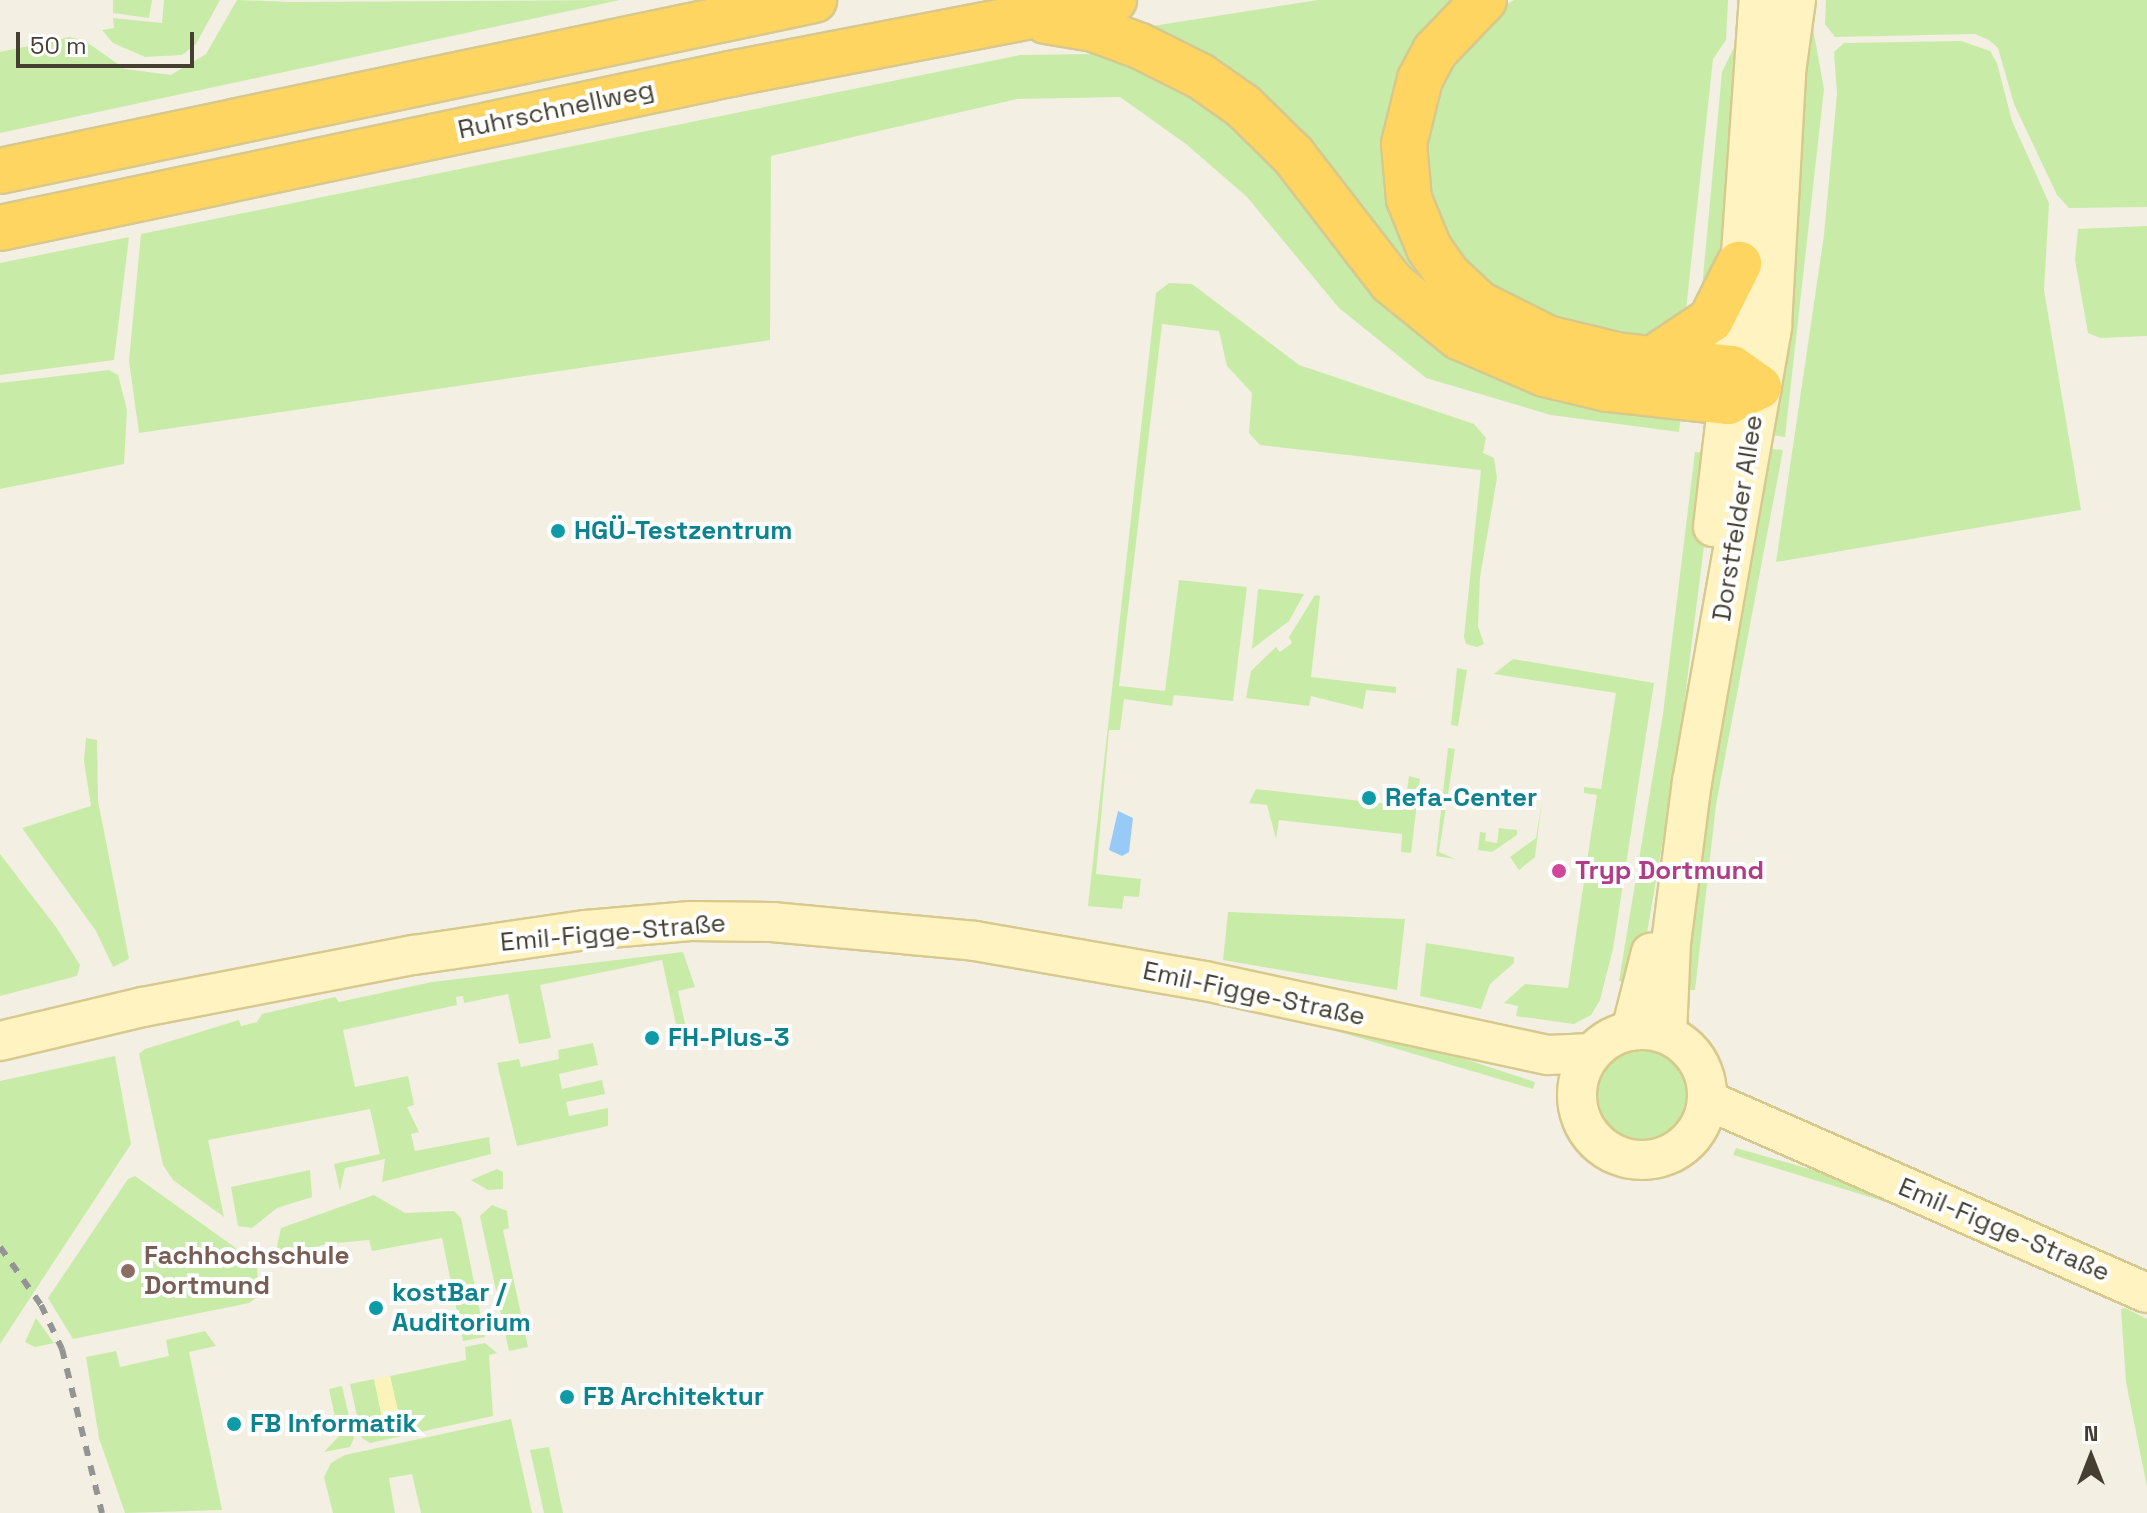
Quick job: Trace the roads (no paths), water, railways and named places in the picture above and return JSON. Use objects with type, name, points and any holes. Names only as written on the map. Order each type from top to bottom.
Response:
[{"type":"highway","points":[[0,171],[814,0]]},
{"type":"highway","name":"Ruhrschnellweg","points":[[0,228],[977,24],[1114,0]]},
{"type":"highway","points":[[1484,0],[1435,51],[1410,112],[1405,170],[1418,227],[1447,274],[1479,304],[1513,325],[1581,349],[1651,360],[1739,386]]},
{"type":"highway","points":[[977,24],[1033,20],[1094,29],[1211,83],[1285,147],[1391,282],[1459,337],[1545,374],[1595,386],[1739,386]]},
{"type":"highway","points":[[1651,360],[1676,348],[1711,320],[1739,264]]},
{"type":"street","name":"Dorstfelder Allee","points":[[1739,386],[1772,326],[1786,72],[1796,1]]},
{"type":"street","name":"Dorstfelder Allee","points":[[1649,1033],[1671,943],[1739,386],[1739,264],[1759,2]]},
{"type":"street","name":"Emil-Figge-Straße","points":[[0,1041],[143,1007],[414,955],[586,930],[691,921],[772,922],[975,941],[1205,981],[1417,1030],[1548,1055],[1592,1053],[1608,1039],[1649,1033]]},
{"type":"street","name":"Emil-Figge-Straße","points":[[1417,1030],[1576,1090]]},
{"type":"street","points":[[1592,1053],[1576,1090],[1586,1130],[1612,1153],[1655,1159],[1674,1152],[1702,1115],[1697,1060],[1649,1033]]},
{"type":"street","name":"Emil-Figge-Straße","points":[[1702,1115],[1977,1215],[2147,1293]]},
{"type":"water","points":[[1118,811],[1133,818],[1129,852],[1122,856],[1109,850]]},
{"type":"railway","points":[[0,1247],[41,1305],[62,1349],[102,1513]]},
{"type":"place","name":"HGÜ-Testzentrum","points":[[558,531]]},
{"type":"place","name":"Refa-Center","points":[[1369,798]]},
{"type":"place","name":"Tryp Dortmund","points":[[1559,871]]},
{"type":"place","name":"FH-Plus-3","points":[[652,1038]]},
{"type":"place","name":"Fachhochschule Dortmund","points":[[128,1271]]},
{"type":"place","name":"kostBar / Auditorium","points":[[376,1308]]},
{"type":"place","name":"FB Architektur","points":[[567,1397]]},
{"type":"place","name":"FB Informatik","points":[[234,1424]]}]
